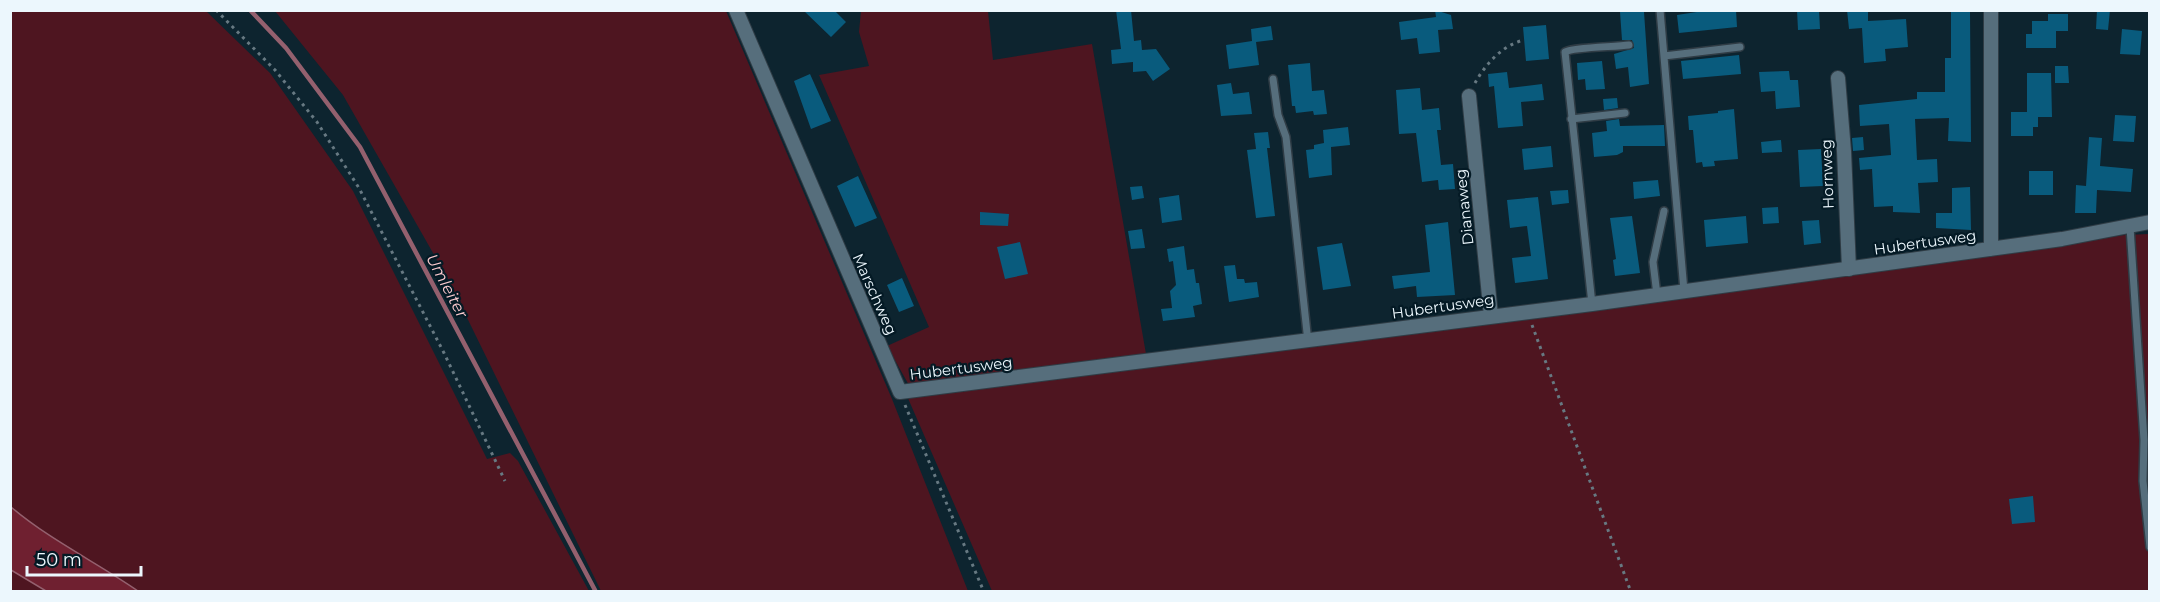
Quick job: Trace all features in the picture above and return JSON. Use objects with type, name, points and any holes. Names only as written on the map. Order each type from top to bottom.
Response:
[{"type":"street","name":"Marschweg","points":[[736,10],[900,392]]},
{"type":"street","name":"Hubertusweg","points":[[1991,10],[1991,249]]},
{"type":"street","name":"Hornweg","points":[[1838,78],[1849,269]]},
{"type":"street","name":"Dianaweg","points":[[1469,96],[1491,316]]},
{"type":"street","name":"Hubertusweg","points":[[900,392],[1308,342],[1592,304],[1991,249],[2150,222]]},
{"type":"lane","points":[[1660,10],[1684,291]]},
{"type":"lane","points":[[1592,304],[1565,52],[1575,47],[1591,50],[1629,45]]},
{"type":"lane","points":[[1664,56],[1740,47]]},
{"type":"lane","points":[[1273,79],[1278,115],[1287,137],[1308,342]]},
{"type":"lane","points":[[1571,119],[1625,113]]},
{"type":"lane","points":[[1657,295],[1653,262],[1664,211]]},
{"type":"lane","points":[[2130,227],[2144,440],[2143,481],[2150,547]]},
{"type":"path","points":[[216,10],[275,70],[310,113],[358,188],[444,353],[505,480]]},
{"type":"path","points":[[1469,96],[1483,68],[1503,51],[1524,40]]},
{"type":"path","points":[[1529,311],[1535,338],[1630,591]]},
{"type":"path","points":[[900,392],[984,591]]},
{"type":"shaded area","points":[[10,11],[206,11],[270,73],[353,191],[487,459],[510,453],[518,461],[589,591],[138,591],[41,530],[11,507]]},
{"type":"shaded area","points":[[275,11],[726,11],[892,399],[968,591],[601,591],[449,281],[343,95]]},
{"type":"shaded area","points":[[861,11],[988,11],[993,60],[1092,44],[1146,354],[910,387],[887,346],[929,327],[819,75],[869,66],[859,32]]},
{"type":"shaded area","points":[[2149,234],[2149,591],[992,591],[907,396],[2125,235]]},
{"type":"shaded area","points":[[11,507],[41,530],[138,591],[46,591],[11,570]]},
{"type":"shaded area","points":[[11,570],[46,591],[11,591]]},
{"type":"building","points":[[803,10],[834,10],[846,22],[831,37]]},
{"type":"building","points":[[1116,10],[1131,10],[1134,41],[1141,40],[1142,50],[1156,49],[1170,69],[1153,81],[1146,71],[1133,72],[1133,62],[1112,64],[1111,50],[1121,49]]},
{"type":"building","points":[[1435,10],[1451,15],[1453,29],[1438,30],[1440,52],[1419,54],[1417,38],[1401,40],[1399,22],[1436,17]]},
{"type":"building","points":[[1710,10],[1736,10],[1737,27],[1679,33],[1677,15]]},
{"type":"building","points":[[1797,10],[1819,10],[1820,29],[1798,30]]},
{"type":"building","points":[[1847,10],[1868,10],[1868,21],[1906,19],[1908,47],[1885,49],[1886,61],[1864,63],[1862,28],[1849,29]]},
{"type":"building","points":[[2097,10],[2110,10],[2108,30],[2096,29]]},
{"type":"building","points":[[1951,11],[1970,11],[1971,142],[1948,141],[1949,118],[1915,119],[1917,160],[1937,159],[1938,182],[1918,183],[1920,213],[1893,212],[1893,206],[1874,207],[1872,169],[1860,170],[1859,158],[1891,155],[1889,124],[1860,126],[1859,105],[1917,99],[1917,92],[1945,92],[1945,58],[1951,58]]},
{"type":"building","points":[[1620,12],[1644,12],[1649,84],[1630,87],[1628,67],[1616,69],[1614,54],[1634,48],[1632,40],[1622,40]]},
{"type":"building","points":[[2048,14],[2068,14],[2068,31],[2056,31],[2056,48],[2026,48],[2026,34],[2032,34],[2032,21],[2048,21]]},
{"type":"building","points":[[1546,25],[1549,59],[1526,61],[1523,27]]},
{"type":"building","points":[[1271,26],[1273,40],[1256,42],[1259,65],[1229,69],[1226,45],[1252,41],[1251,29]]},
{"type":"building","points":[[2122,29],[2142,31],[2140,55],[2120,54]]},
{"type":"building","points":[[1739,55],[1741,74],[1683,79],[1681,61]]},
{"type":"building","points":[[1602,61],[1605,89],[1586,90],[1585,79],[1578,80],[1577,63]]},
{"type":"building","points":[[1310,63],[1312,91],[1324,90],[1327,114],[1314,115],[1313,111],[1296,113],[1295,106],[1292,106],[1288,65]]},
{"type":"building","points":[[2055,66],[2068,66],[2069,83],[2055,83]]},
{"type":"building","points":[[1789,71],[1790,80],[1798,80],[1800,107],[1776,109],[1775,91],[1761,92],[1759,72]]},
{"type":"building","points":[[1507,72],[1509,88],[1542,84],[1544,100],[1521,102],[1523,126],[1498,128],[1494,86],[1489,87],[1488,74]]},
{"type":"building","points":[[2027,73],[2051,73],[2052,117],[2038,117],[2038,127],[2033,127],[2033,136],[2011,136],[2011,112],[2027,112]]},
{"type":"building","points":[[810,74],[831,121],[811,129],[794,81]]},
{"type":"building","points":[[1231,83],[1233,94],[1249,92],[1252,114],[1221,116],[1217,85]]},
{"type":"building","points":[[1420,88],[1422,110],[1439,108],[1441,130],[1437,130],[1441,165],[1453,164],[1455,189],[1439,190],[1438,180],[1422,182],[1416,133],[1399,134],[1396,90]]},
{"type":"building","points":[[1617,98],[1618,108],[1604,110],[1603,99]]},
{"type":"building","points":[[1734,109],[1738,159],[1714,161],[1715,166],[1703,167],[1702,162],[1696,163],[1693,130],[1689,130],[1688,116]]},
{"type":"building","points":[[2115,115],[2136,116],[2134,142],[2113,141]]},
{"type":"building","points":[[1619,119],[1620,126],[1664,125],[1665,146],[1623,146],[1623,152],[1617,155],[1594,157],[1592,133],[1607,131],[1606,121]]},
{"type":"building","points":[[1348,127],[1350,145],[1331,147],[1332,175],[1309,178],[1306,150],[1314,149],[1314,145],[1324,143],[1323,130]]},
{"type":"building","points":[[1268,132],[1270,148],[1267,148],[1275,216],[1256,218],[1247,150],[1256,149],[1254,133]]},
{"type":"building","points":[[1863,137],[1864,150],[1853,151],[1852,138]]},
{"type":"building","points":[[2089,137],[2102,138],[2100,166],[2133,169],[2131,192],[2097,190],[2096,213],[2075,213],[2076,185],[2086,186]]},
{"type":"building","points":[[1781,140],[1782,152],[1762,153],[1761,142]]},
{"type":"building","points":[[1551,146],[1553,167],[1524,170],[1522,149]]},
{"type":"building","points":[[1821,149],[1823,186],[1800,187],[1798,150]]},
{"type":"building","points":[[2029,171],[2053,171],[2053,195],[2029,195]]},
{"type":"building","points":[[858,176],[877,218],[855,227],[837,186]]},
{"type":"building","points":[[1658,180],[1660,196],[1634,199],[1633,182]]},
{"type":"building","points":[[1142,186],[1144,198],[1132,200],[1130,187]]},
{"type":"building","points":[[1970,187],[1971,230],[1936,228],[1936,213],[1952,213],[1952,188]]},
{"type":"building","points":[[1568,190],[1569,203],[1552,205],[1550,191]]},
{"type":"building","points":[[1179,195],[1182,220],[1162,223],[1159,198]]},
{"type":"building","points":[[1538,197],[1548,279],[1515,283],[1512,258],[1531,256],[1527,226],[1510,228],[1507,200]]},
{"type":"building","points":[[1778,207],[1779,223],[1763,224],[1762,208]]},
{"type":"building","points":[[980,212],[1009,214],[1008,226],[980,225]]},
{"type":"building","points":[[1632,216],[1640,273],[1615,276],[1613,260],[1616,259],[1610,218]]},
{"type":"building","points":[[1746,216],[1748,243],[1706,247],[1704,220]]},
{"type":"building","points":[[1819,220],[1821,243],[1804,245],[1802,221]]},
{"type":"building","points":[[1448,222],[1455,295],[1417,297],[1416,286],[1394,289],[1392,276],[1430,272],[1425,225]]},
{"type":"building","points":[[1142,229],[1145,248],[1131,249],[1128,231]]},
{"type":"building","points":[[1020,242],[1028,274],[1005,279],[997,247]]},
{"type":"building","points":[[1342,243],[1351,286],[1323,290],[1317,247]]},
{"type":"building","points":[[1184,246],[1187,270],[1194,269],[1202,304],[1193,306],[1195,317],[1163,321],[1161,309],[1172,308],[1170,291],[1176,285],[1173,261],[1169,262],[1167,249]]},
{"type":"building","points":[[1235,265],[1237,279],[1244,279],[1245,283],[1257,282],[1259,297],[1229,302],[1224,266]]},
{"type":"building","points":[[902,278],[914,306],[899,312],[887,285]]},
{"type":"building","points":[[2033,496],[2035,522],[2012,524],[2009,499]]},
{"type":"waterway","name":"Umleiter","points":[[250,10],[286,48],[360,147],[596,592]]}]
